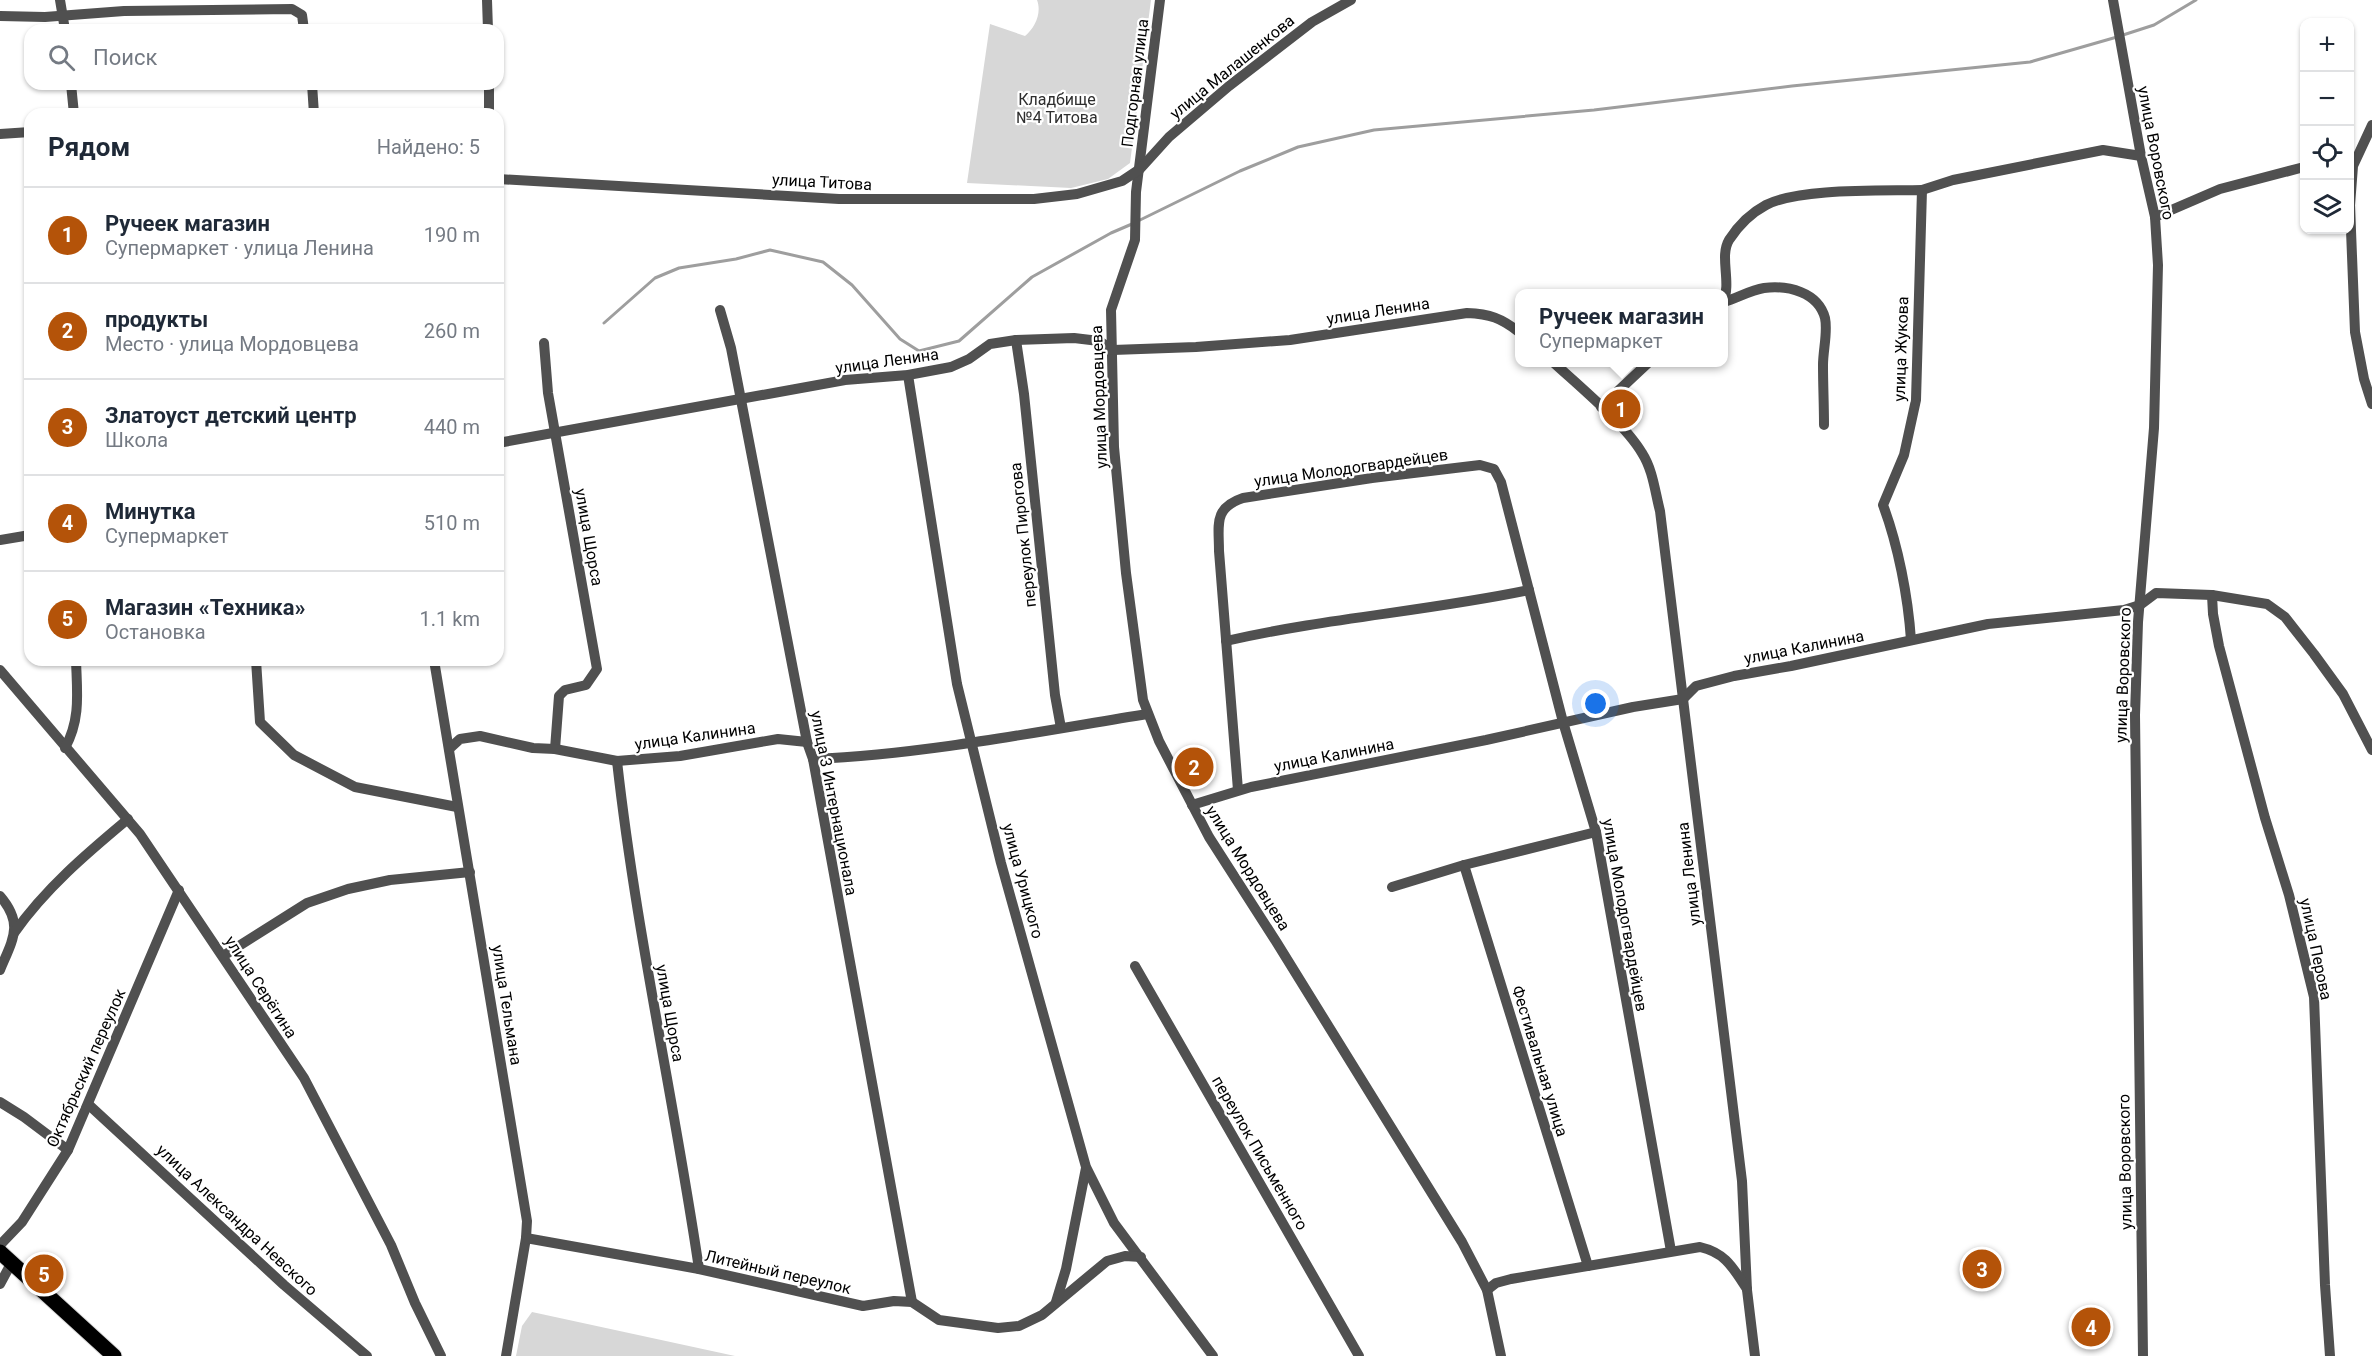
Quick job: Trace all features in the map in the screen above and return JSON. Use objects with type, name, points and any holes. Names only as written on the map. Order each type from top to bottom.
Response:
[{"type":"main road","points":[[0,1252],[114,1356]]},
{"type":"street","points":[[60,0],[64,24]]},
{"type":"street","points":[[487,0],[488,24]]},
{"type":"street","name":"Подгорная улица","points":[[1140,168],[1160,0]]},
{"type":"street","name":"улица Малашенкова","points":[[1140,168],[1169,136],[1229,86],[1312,22],[1351,0]]},
{"type":"street","name":"улица Воровского","points":[[2113,0],[2141,156],[2155,217],[2158,265],[2154,428],[2140,605],[2135,715],[2143,1356]]},
{"type":"street","points":[[0,16],[45,17],[63,14],[292,9],[302,15],[303,24]]},
{"type":"street","points":[[72,90],[73,108]]},
{"type":"street","points":[[312,90],[314,108]]},
{"type":"street","points":[[489,90],[489,108]]},
{"type":"street","points":[[2350,180],[2353,166],[2372,126]]},
{"type":"street","points":[[0,134],[24,132]]},
{"type":"street","points":[[2354,152],[2361,148]]},
{"type":"street","points":[[1726,289],[1728,280],[1725,253],[1728,242],[1748,216],[1767,205],[1789,197],[1922,190],[1953,180],[2103,150],[2141,156]]},
{"type":"street","name":"улица Титова","points":[[504,179],[839,199],[948,201],[1034,199],[1077,194],[1122,181],[1140,168]]},
{"type":"street","name":"улица Мордовцева","points":[[1140,168],[1136,192],[1137,229],[1128,264],[1111,310],[1114,447],[1126,573],[1139,678],[1147,714],[1209,837],[1462,1242],[1487,1290],[1501,1356]]},
{"type":"street","points":[[2155,217],[2220,189],[2300,168]]},
{"type":"street","points":[[1122,181],[1129,184],[1136,192]]},
{"type":"street","name":"улица Жукова","points":[[1911,640],[1910,613],[1893,534],[1883,505],[1904,455],[1916,400],[1922,190]]},
{"type":"street","points":[[2351,234],[2355,332],[2364,379],[2372,404]]},
{"type":"street","points":[[1728,301],[1763,288],[1796,290],[1813,297],[1825,319],[1824,425]]},
{"type":"street","name":"улица 3 Интернационала","points":[[720,310],[731,348],[807,742],[813,759],[912,1302]]},
{"type":"street","name":"улица Ленина","points":[[504,442],[845,380],[908,375],[951,367],[969,359],[990,344],[1016,340],[1074,338],[1100,341],[1113,350],[1290,340],[1467,313],[1487,314],[1506,322],[1515,329]]},
{"type":"street","name":"переулок Пирогова","points":[[1016,340],[1024,394],[1060,728]]},
{"type":"street","name":"улица Щорса","points":[[544,344],[554,432],[597,669],[586,685],[565,690],[559,696],[555,749]]},
{"type":"street","name":"улица Ленина","points":[[1557,367],[1601,407],[1643,453],[1652,476],[1660,511],[1742,1180],[1747,1290],[1755,1356]]},
{"type":"street","points":[[1601,407],[1645,367]]},
{"type":"street","name":"улица Урицкого","points":[[908,375],[957,684],[1001,863],[1086,1167],[1114,1223],[1213,1356]]},
{"type":"street","name":"улица Молодогвардейцев","points":[[1238,790],[1219,517],[1224,507],[1243,498],[1372,478],[1480,465],[1494,469],[1501,482],[1563,722],[1596,832],[1671,1251]]},
{"type":"street","points":[[0,540],[24,536]]},
{"type":"street","points":[[1226,641],[1282,628],[1463,603],[1529,590]]},
{"type":"street","name":"улица Калинина","points":[[1192,805],[1238,790],[1474,743],[1633,707],[1683,699],[1696,686],[1734,676],[1988,624],[2124,610],[2140,605],[2156,593],[2212,595],[2267,604],[2285,616],[2343,694],[2368,733],[2372,750]]},
{"type":"street","name":"улица Перова","points":[[2212,595],[2213,614],[2222,657],[2265,818],[2289,895],[2314,997],[2325,1285],[2330,1356]]},
{"type":"street","points":[[65,748],[74,732],[78,708],[76,666]]},
{"type":"street","points":[[256,666],[260,722],[294,755],[355,787],[457,807]]},
{"type":"street","name":"улица Тельмана","points":[[435,666],[527,1221],[506,1356]]},
{"type":"street","name":"улица Серёгина","points":[[0,670],[128,819],[180,890],[304,1078],[391,1245],[415,1303],[441,1356]]},
{"type":"street","points":[[813,759],[883,754],[973,743],[1147,714]]},
{"type":"street","name":"улица Калинина","points":[[450,749],[460,739],[480,736],[533,748],[555,749],[617,761],[680,756],[778,739],[807,742]]},
{"type":"street","name":"улица Щорса","points":[[617,761],[627,854],[684,1169],[699,1269]]},
{"type":"street","points":[[1,962],[14,933],[49,889],[83,856],[128,819]]},
{"type":"street","points":[[1392,887],[1464,865],[1596,832]]},
{"type":"street","name":"Фестивальная улица","points":[[1464,865],[1588,1266]]},
{"type":"street","points":[[223,956],[307,903],[348,889],[390,880],[470,872]]},
{"type":"street","name":"Октябрьский переулок","points":[[0,1245],[22,1222],[68,1150],[180,890]]},
{"type":"street","points":[[0,896],[10,908],[14,918],[14,933]]},
{"type":"street","name":"переулок Письменного","points":[[1134,966],[1359,1356]]},
{"type":"street","points":[[0,1102],[68,1150]]},
{"type":"street","name":"улица Александра Невского","points":[[89,1105],[284,1285],[367,1356]]},
{"type":"street","points":[[1056,1302],[1063,1280],[1086,1167]]},
{"type":"street","name":"Литейный переулок","points":[[526,1238],[699,1269],[863,1306],[894,1301],[912,1302]]},
{"type":"street","points":[[1487,1290],[1496,1283],[1511,1279],[1700,1247],[1715,1251],[1734,1269],[1747,1290]]},
{"type":"street","points":[[912,1302],[939,1320],[998,1328],[1019,1326],[1042,1315],[1107,1261],[1125,1256],[1141,1257]]},
{"type":"street","points":[[0,1284],[12,1262]]},
{"type":"green space","name":"Кладбище №4 Титова","points":[[1037,0],[1151,0],[1130,163],[1108,179],[1071,188],[967,183],[990,24],[1025,36],[1037,20],[1039,10]]},
{"type":"green space","points":[[532,1312],[735,1356],[516,1356],[522,1326]]},
{"type":"waterway","points":[[2123,35],[2154,25],[2196,0]]},
{"type":"waterway","points":[[1138,221],[1240,171],[1298,147],[1374,130],[1594,110],[1792,86],[2030,62],[2117,37]]},
{"type":"waterway","points":[[604,323],[655,278],[679,268],[736,259],[770,250],[823,262],[852,285],[900,339],[919,351],[959,341],[1032,277],[1111,233],[1132,224]]},
{"type":"place","name":"Ручеек магазин","points":[[1621,409]]},
{"type":"place","name":"продукты","points":[[1194,767]]},
{"type":"place","name":"Златоуст детский центр","points":[[1982,1269]]},
{"type":"place","name":"Магазин «Техника»","points":[[44,1274]]},
{"type":"place","name":"Минутка","points":[[2091,1327]]}]
